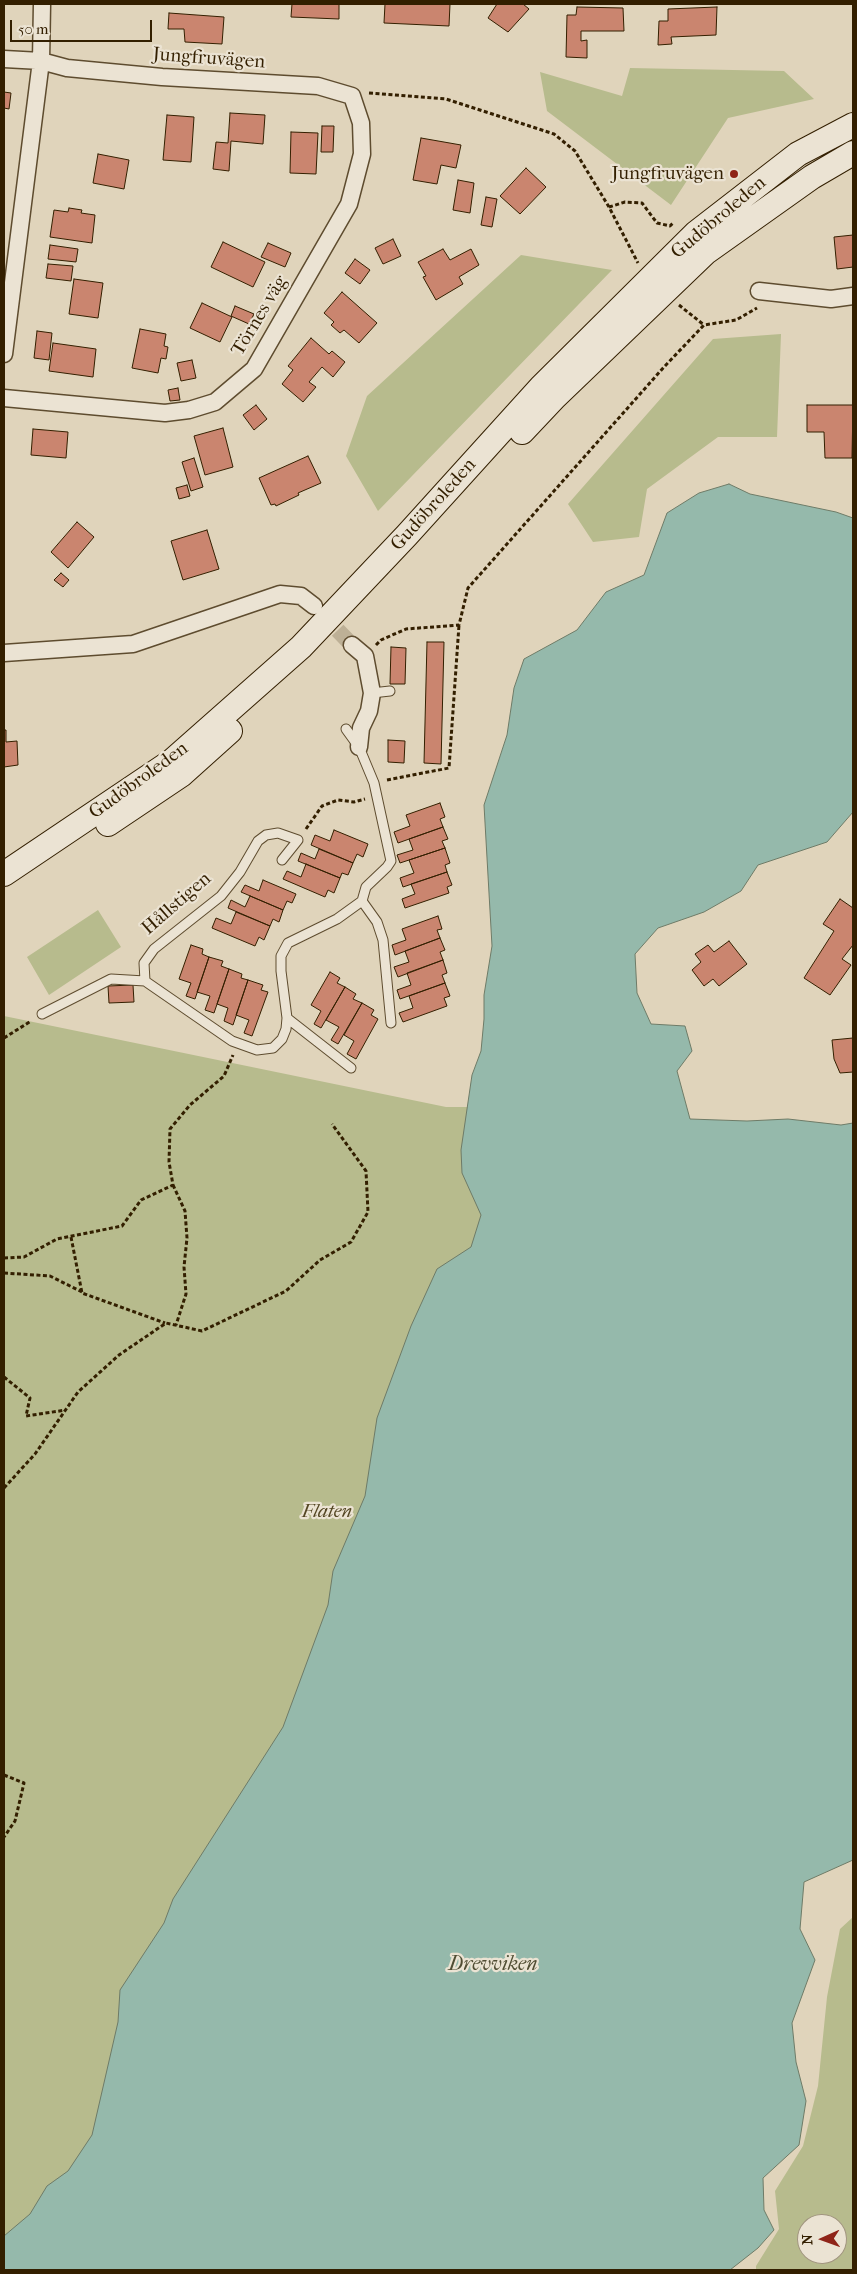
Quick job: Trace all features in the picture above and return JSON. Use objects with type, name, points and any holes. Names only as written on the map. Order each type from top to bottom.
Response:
[{"type":"main road","name":"Gudöbroleden","points":[[4,874],[172,761],[302,647],[407,535],[541,387],[696,233],[798,154],[853,125]]},
{"type":"main road","name":"Gudöbroleden","points":[[4,892],[181,775],[313,656],[555,397],[706,253],[812,177],[853,153]]},
{"type":"street","points":[[4,354],[41,61],[42,4]]},
{"type":"street","name":"Jungfruvägen","points":[[4,59],[41,61],[67,68],[162,77],[318,86],[352,96]]},
{"type":"street","name":"Törnes väg","points":[[4,398],[165,413],[189,410],[215,402],[254,369],[349,204],[362,154],[361,123],[352,96]]},
{"type":"street","points":[[759,292],[831,299],[853,296]]},
{"type":"street","points":[[4,653],[133,644],[280,594],[301,596],[314,606]]},
{"type":"street","points":[[352,645],[365,656],[372,693],[369,711],[361,728],[359,747]]},
{"type":"lane","points":[[372,693],[390,691]]},
{"type":"lane","points":[[42,1014],[111,979],[145,981],[232,1041],[257,1050],[273,1048],[282,1039],[286,1029],[287,1018],[281,956],[288,943],[337,919],[362,901],[366,887],[391,861],[374,783],[359,747],[346,729]]},
{"type":"lane","name":"Hållstigen","points":[[145,981],[144,963],[154,949],[221,896],[240,872],[258,841],[266,835],[278,833],[298,840]]},
{"type":"lane","points":[[282,860],[298,840]]},
{"type":"lane","points":[[362,901],[377,922],[383,940],[391,1023]]},
{"type":"lane","points":[[287,1018],[351,1068]]},
{"type":"path","points":[[352,96],[361,93],[446,99],[554,134],[575,151],[609,207],[638,263]]},
{"type":"path","points":[[609,207],[625,202],[642,203],[657,223],[670,226],[677,220]]},
{"type":"path","points":[[374,783],[449,768],[460,625],[468,588],[664,367],[704,325],[736,320],[781,294]]},
{"type":"path","points":[[674,301],[704,325]]},
{"type":"path","points":[[365,656],[381,640],[406,630],[460,625]]},
{"type":"path","points":[[298,840],[322,806],[338,800],[354,802],[377,796]]},
{"type":"path","points":[[4,1038],[42,1014]]},
{"type":"path","points":[[176,1325],[186,1294],[184,1267],[187,1238],[185,1211],[173,1184],[169,1162],[170,1129],[190,1105],[224,1076],[239,1043]]},
{"type":"path","points":[[4,1273],[50,1276],[82,1292],[166,1323],[202,1331],[286,1291],[320,1260],[350,1242],[368,1212],[366,1171],[332,1124]]},
{"type":"path","points":[[4,1258],[24,1257],[57,1239],[122,1226],[141,1200],[173,1184]]},
{"type":"path","points":[[71,1237],[82,1292]]},
{"type":"path","points":[[4,1488],[35,1454],[78,1392],[119,1355],[166,1323]]},
{"type":"path","points":[[4,1377],[30,1398],[26,1416],[66,1410]]},
{"type":"path","points":[[4,1775],[24,1783],[15,1821],[4,1837]]},
{"type":"green space","points":[[630,68],[784,71],[814,99],[728,118],[671,205],[547,111],[540,72],[622,96]]},
{"type":"green space","points":[[521,255],[612,270],[378,511],[346,456],[367,396]]},
{"type":"green space","points":[[781,334],[777,437],[718,437],[647,489],[639,537],[593,542],[568,504],[713,339]]},
{"type":"green space","points":[[98,910],[121,947],[49,995],[27,957]]},
{"type":"green space","name":"Flaten","points":[[4,1016],[446,1107],[587,1107],[386,2270],[4,2270]]},
{"type":"green space","points":[[853,1917],[853,2270],[756,2270],[756,2266],[779,2229],[775,2191],[803,2146],[818,2086],[827,1997],[840,1929]]},
{"type":"water","name":"Drevviken","points":[[729,484],[750,494],[836,512],[853,518],[853,812],[827,842],[758,865],[741,891],[704,912],[658,928],[635,954],[637,993],[651,1024],[685,1026],[692,1051],[677,1071],[690,1119],[747,1121],[788,1119],[841,1125],[853,1123],[853,1860],[804,1882],[800,1929],[815,1960],[792,2023],[796,2062],[806,2101],[799,2145],[763,2178],[764,2210],[774,2230],[758,2248],[730,2270],[4,2270],[4,2236],[30,2214],[47,2186],[68,2171],[92,2135],[118,2022],[120,1990],[164,1923],[173,1899],[283,1727],[328,1605],[333,1571],[365,1496],[377,1418],[411,1326],[437,1269],[471,1247],[481,1215],[462,1173],[461,1150],[472,1075],[481,1051],[484,995],[492,946],[484,805],[507,735],[514,688],[524,659],[577,630],[606,592],[644,575],[667,513],[699,493]]},
{"type":"building","points":[[292,4],[339,4],[339,19],[291,17]]},
{"type":"building","points":[[385,4],[450,4],[449,26],[384,23]]},
{"type":"building","points":[[497,4],[523,4],[529,9],[508,32],[488,18]]},
{"type":"building","points":[[577,7],[623,8],[624,31],[581,31],[581,41],[587,40],[587,58],[566,57],[567,15],[576,15]]},
{"type":"building","points":[[717,7],[716,35],[671,37],[672,44],[658,45],[659,21],[668,21],[668,9]]},
{"type":"building","points":[[169,13],[224,17],[222,44],[185,42],[184,29],[168,29]]},
{"type":"building","points":[[4,92],[11,93],[9,109],[4,108]]},
{"type":"building","points":[[230,113],[265,115],[263,144],[231,141],[229,171],[213,169],[216,142],[228,143]]},
{"type":"building","points":[[167,115],[194,117],[191,162],[163,160]]},
{"type":"building","points":[[322,126],[334,126],[333,152],[321,152]]},
{"type":"building","points":[[291,132],[318,133],[316,174],[290,173]]},
{"type":"building","points":[[421,138],[461,145],[456,168],[441,165],[437,184],[413,180]]},
{"type":"building","points":[[98,154],[129,160],[124,189],[93,183]]},
{"type":"building","points":[[526,168],[546,187],[520,214],[500,196]]},
{"type":"building","points":[[458,180],[474,183],[470,213],[453,210]]},
{"type":"building","points":[[486,197],[497,199],[492,227],[481,225]]},
{"type":"building","points":[[69,208],[82,210],[81,213],[95,215],[92,243],[50,237],[54,210],[68,212]]},
{"type":"building","points":[[853,235],[853,267],[837,269],[834,237]]},
{"type":"building","points":[[393,239],[401,256],[383,264],[375,248]]},
{"type":"building","points":[[223,242],[265,262],[253,287],[211,267]]},
{"type":"building","points":[[268,243],[291,253],[285,267],[261,257]]},
{"type":"building","points":[[50,245],[78,249],[76,262],[48,259]]},
{"type":"building","points":[[443,249],[450,260],[471,249],[479,265],[459,277],[463,284],[436,300],[423,277],[426,276],[418,262]]},
{"type":"building","points":[[355,259],[370,270],[360,284],[345,273]]},
{"type":"building","points":[[48,264],[73,266],[71,281],[46,278]]},
{"type":"building","points":[[74,279],[103,283],[98,318],[69,314]]},
{"type":"building","points":[[342,292],[377,323],[359,343],[344,330],[340,333],[331,325],[334,322],[324,313]]},
{"type":"building","points":[[202,303],[232,317],[220,342],[190,328]]},
{"type":"building","points":[[235,306],[254,314],[249,324],[231,316]]},
{"type":"building","points":[[140,329],[166,334],[164,346],[168,347],[166,359],[161,358],[158,373],[132,368]]},
{"type":"building","points":[[37,331],[52,333],[49,360],[34,358]]},
{"type":"building","points":[[311,338],[329,354],[332,351],[345,362],[333,377],[322,367],[309,382],[316,387],[303,402],[282,384],[293,370],[288,366]]},
{"type":"building","points":[[53,343],[96,349],[93,377],[49,371]]},
{"type":"building","points":[[192,360],[196,378],[181,381],[177,363]]},
{"type":"building","points":[[178,388],[180,400],[170,401],[168,390]]},
{"type":"building","points":[[256,405],[267,419],[254,430],[243,415]]},
{"type":"building","points":[[807,405],[853,405],[852,458],[825,458],[824,432],[807,432]]},
{"type":"building","points":[[223,428],[233,467],[205,475],[194,436]]},
{"type":"building","points":[[33,429],[68,432],[66,458],[31,455]]},
{"type":"building","points":[[308,456],[321,483],[298,493],[299,495],[276,506],[275,504],[271,505],[259,478]]},
{"type":"building","points":[[194,458],[203,487],[191,491],[182,462]]},
{"type":"building","points":[[187,485],[190,496],[179,499],[176,488]]},
{"type":"building","points":[[77,522],[94,537],[68,568],[51,552]]},
{"type":"building","points":[[207,530],[219,569],[183,580],[171,541]]},
{"type":"building","points":[[61,573],[69,580],[63,587],[54,580]]},
{"type":"building","points":[[427,642],[444,642],[441,764],[424,763]]},
{"type":"building","points":[[391,647],[406,648],[405,684],[390,684]]},
{"type":"building","points":[[4,730],[6,730],[6,742],[17,741],[18,765],[4,767]]},
{"type":"building","points":[[388,740],[405,741],[404,763],[388,762]]},
{"type":"building","points":[[440,803],[445,817],[440,819],[443,827],[398,843],[394,832],[410,826],[406,815]]},
{"type":"building","points":[[443,827],[448,839],[442,841],[445,848],[400,863],[397,855],[413,850],[409,839]]},
{"type":"building","points":[[334,830],[368,844],[363,857],[357,854],[353,863],[311,845],[315,835],[330,841]]},
{"type":"building","points":[[445,848],[450,863],[445,865],[447,872],[403,887],[400,878],[414,873],[409,860]]},
{"type":"building","points":[[319,849],[353,863],[348,875],[342,873],[340,878],[298,861],[301,853],[315,859]]},
{"type":"building","points":[[306,864],[340,878],[334,893],[328,890],[325,897],[283,879],[287,871],[301,877]]},
{"type":"building","points":[[447,872],[452,885],[447,887],[449,893],[405,908],[402,899],[415,894],[411,884]]},
{"type":"building","points":[[263,880],[296,894],[292,903],[287,901],[283,910],[241,892],[245,885],[259,891]]},
{"type":"building","points":[[250,896],[283,910],[279,922],[273,919],[270,926],[228,908],[231,900],[245,907]]},
{"type":"building","points":[[840,899],[853,908],[853,945],[842,959],[851,965],[830,995],[804,978],[834,931],[823,924]]},
{"type":"building","points":[[236,912],[270,926],[264,940],[259,937],[255,946],[212,928],[216,918],[231,924]]},
{"type":"building","points":[[438,916],[442,929],[437,930],[440,938],[395,955],[392,945],[406,940],[402,929]]},
{"type":"building","points":[[440,938],[445,950],[440,952],[443,960],[398,977],[394,967],[409,962],[405,951]]},
{"type":"building","points":[[729,941],[747,964],[719,986],[713,979],[704,986],[692,970],[701,962],[695,954],[708,945],[714,952]]},
{"type":"building","points":[[191,945],[203,949],[202,954],[209,957],[195,999],[186,996],[191,983],[179,979]]},
{"type":"building","points":[[209,957],[223,961],[221,966],[229,969],[214,1013],[205,1010],[210,996],[197,992]]},
{"type":"building","points":[[443,960],[447,973],[442,975],[445,983],[400,999],[397,990],[411,985],[407,973]]},
{"type":"building","points":[[229,969],[242,974],[241,978],[248,980],[233,1025],[224,1021],[228,1008],[217,1004]]},
{"type":"building","points":[[330,972],[340,978],[337,983],[345,987],[321,1028],[314,1024],[321,1011],[311,1005]]},
{"type":"building","points":[[248,980],[263,985],[261,990],[268,992],[252,1036],[244,1033],[249,1020],[236,1015]]},
{"type":"building","points":[[445,983],[450,996],[444,998],[447,1006],[403,1022],[399,1013],[413,1008],[409,996]]},
{"type":"building","points":[[133,985],[134,1002],[109,1003],[108,986]]},
{"type":"building","points":[[345,987],[356,994],[353,999],[362,1003],[338,1044],[331,1040],[339,1027],[326,1020]]},
{"type":"building","points":[[362,1003],[374,1010],[371,1015],[378,1019],[356,1059],[347,1054],[354,1041],[344,1035]]},
{"type":"building","points":[[853,1038],[853,1072],[840,1073],[834,1059],[832,1040]]},
{"type":"tunnel","points":[[321,613],[352,645]]},
{"type":"place","name":"Jungfruvägen","points":[[734,174]]}]
